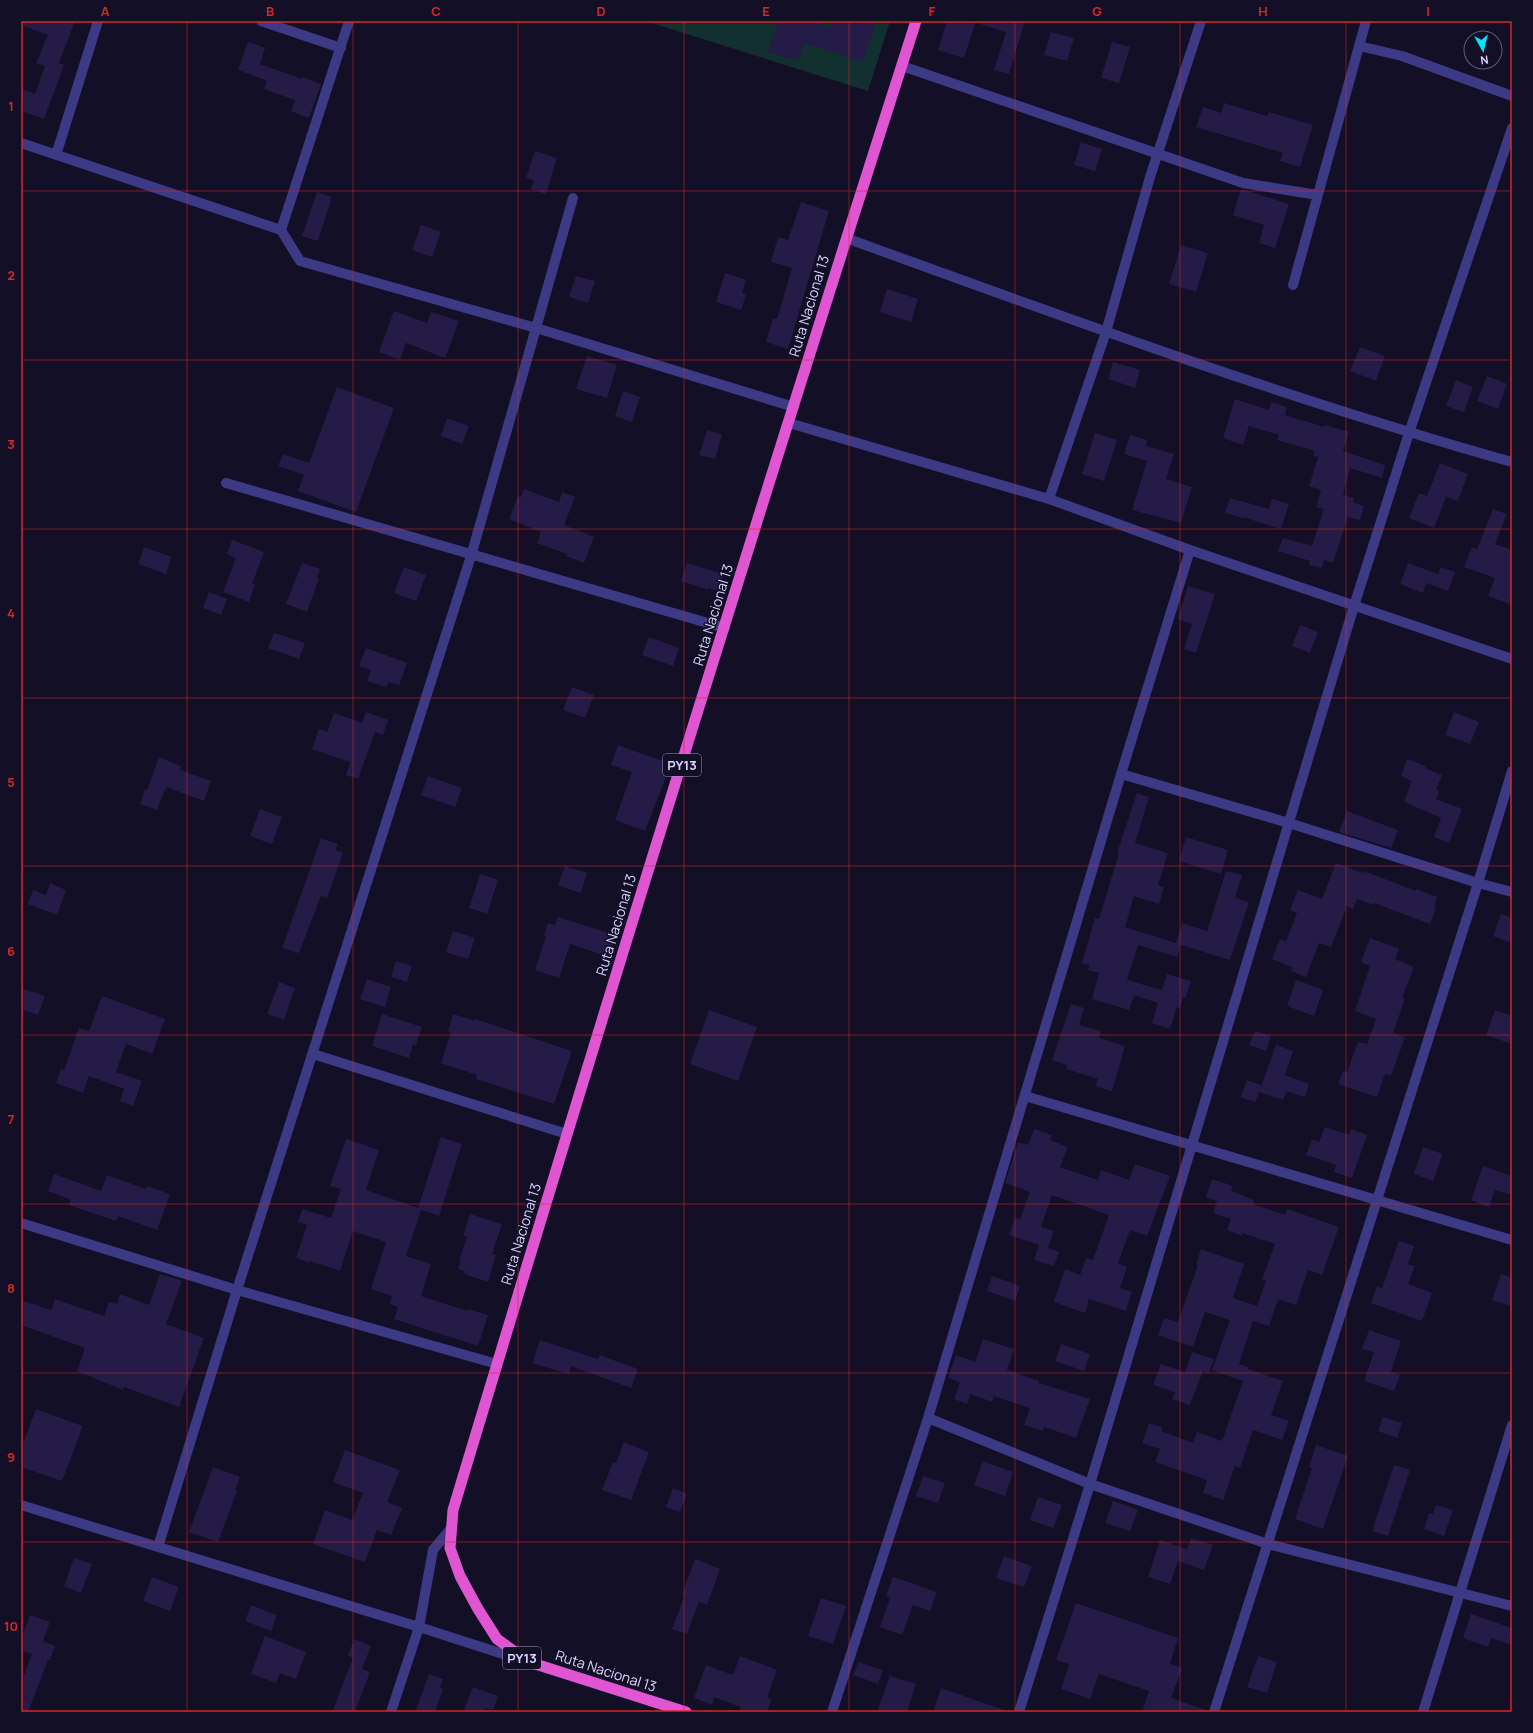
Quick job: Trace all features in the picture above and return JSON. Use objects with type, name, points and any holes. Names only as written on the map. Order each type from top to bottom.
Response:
[{"type":"highway","name":"Ruta Nacional 13","points":[[686,1712],[529,1662],[498,1639],[478,1609],[460,1576],[450,1548],[453,1510],[567,1134],[724,628],[846,238],[916,21]]},
{"type":"street","points":[[56,154],[98,21]]},
{"type":"street","points":[[261,21],[341,48]]},
{"type":"street","points":[[281,230],[349,21]]},
{"type":"street","points":[[1049,499],[1106,332],[1158,153],[1201,21]]},
{"type":"street","points":[[1293,285],[1366,21]]},
{"type":"street","points":[[1359,46],[1402,56],[1512,96]]},
{"type":"street","points":[[902,66],[1243,183],[1318,195]]},
{"type":"street","points":[[1019,1712],[1090,1484],[1354,606],[1409,433],[1512,128]]},
{"type":"street","points":[[21,143],[281,230],[300,261],[536,328],[794,407]]},
{"type":"street","points":[[158,1547],[237,1290],[471,556],[573,198]]},
{"type":"street","points":[[846,238],[1106,332],[1409,433],[1512,462]]},
{"type":"street","points":[[789,423],[1049,499],[1190,550],[1512,659]]},
{"type":"street","points":[[226,483],[471,556],[724,628]]},
{"type":"street","points":[[832,1712],[928,1418],[1121,774],[1190,550]]},
{"type":"street","points":[[1214,1712],[1478,883],[1512,771]]},
{"type":"street","points":[[1121,774],[1289,823],[1478,883],[1512,892]]},
{"type":"street","points":[[313,1054],[567,1134]]},
{"type":"street","points":[[1025,1096],[1512,1240]]},
{"type":"street","points":[[21,1223],[237,1290],[497,1364]]},
{"type":"street","points":[[928,1418],[1090,1484],[1268,1544],[1512,1606]]},
{"type":"street","points":[[1423,1712],[1512,1425]]},
{"type":"street","points":[[21,1505],[529,1662]]},
{"type":"street","points":[[391,1712],[419,1627],[434,1550],[452,1527]]},
{"type":"green space","points":[[645,21],[890,21],[868,91]]},
{"type":"building","points":[[21,21],[75,21],[59,63],[64,65],[44,119],[21,111],[21,89],[35,94],[45,66],[36,63],[48,35],[21,25]]},
{"type":"building","points":[[778,21],[809,21],[831,28],[833,21],[876,21],[863,62],[804,43],[798,61],[768,52]]},
{"type":"building","points":[[947,21],[976,21],[964,58],[938,50]]},
{"type":"building","points":[[981,21],[1025,21],[1009,74],[994,70],[1006,32],[980,24]]},
{"type":"building","points":[[1051,32],[1074,38],[1067,61],[1044,55]]},
{"type":"building","points":[[248,42],[265,48],[260,64],[321,84],[309,118],[291,111],[295,100],[264,89],[267,81],[238,70]]},
{"type":"building","points":[[1112,42],[1130,47],[1119,83],[1101,78]]},
{"type":"building","points":[[1224,103],[1267,116],[1269,112],[1313,125],[1300,167],[1280,161],[1283,153],[1196,127],[1203,107],[1221,113]]},
{"type":"building","points":[[1081,142],[1102,149],[1095,171],[1074,165]]},
{"type":"building","points":[[535,151],[557,158],[546,194],[531,189],[534,180],[526,178]]},
{"type":"building","points":[[1241,189],[1289,204],[1275,248],[1259,243],[1264,225],[1233,215]]},
{"type":"building","points":[[317,192],[332,197],[318,241],[302,236]]},
{"type":"building","points":[[801,202],[829,211],[788,349],[766,342],[773,318],[777,319],[792,268],[771,262],[778,237],[788,240]]},
{"type":"building","points":[[421,225],[441,232],[432,257],[412,250]]},
{"type":"building","points":[[1181,245],[1208,253],[1196,292],[1169,284]]},
{"type":"building","points":[[725,273],[746,280],[742,293],[746,295],[741,310],[716,302]]},
{"type":"building","points":[[576,276],[595,281],[588,303],[569,297]]},
{"type":"building","points":[[887,289],[918,299],[911,322],[880,312]]},
{"type":"building","points":[[394,311],[427,323],[431,312],[459,321],[445,358],[406,343],[400,360],[379,352]]},
{"type":"building","points":[[1360,347],[1385,356],[1376,381],[1350,371]]},
{"type":"building","points":[[587,356],[617,365],[607,398],[576,389]]},
{"type":"building","points":[[1113,362],[1140,370],[1135,388],[1108,379]]},
{"type":"building","points":[[1487,376],[1507,384],[1498,409],[1477,401]]},
{"type":"building","points":[[1456,380],[1473,387],[1464,412],[1446,406]]},
{"type":"building","points":[[337,387],[394,408],[356,512],[298,491],[304,475],[278,466],[283,454],[309,463]]},
{"type":"building","points":[[623,391],[640,397],[632,422],[615,416]]},
{"type":"building","points":[[1235,399],[1269,410],[1271,402],[1287,407],[1285,415],[1324,427],[1325,425],[1349,432],[1343,451],[1385,465],[1382,478],[1350,468],[1343,495],[1354,498],[1353,502],[1364,506],[1360,520],[1348,517],[1333,563],[1324,560],[1322,568],[1309,565],[1310,561],[1278,551],[1283,538],[1312,546],[1324,509],[1316,507],[1321,490],[1309,486],[1318,457],[1313,456],[1315,451],[1277,440],[1279,435],[1249,426],[1243,445],[1223,438]]},
{"type":"building","points":[[447,418],[469,426],[462,444],[441,436]]},
{"type":"building","points":[[707,430],[722,435],[715,459],[699,455]]},
{"type":"building","points":[[1095,433],[1117,440],[1104,481],[1082,474]]},
{"type":"building","points":[[1130,435],[1147,440],[1146,446],[1174,454],[1166,479],[1192,487],[1181,523],[1132,510],[1147,461],[1124,454]]},
{"type":"building","points":[[1440,463],[1468,474],[1458,501],[1446,497],[1434,528],[1409,518],[1419,493],[1427,496]]},
{"type":"building","points":[[524,489],[559,502],[562,492],[575,497],[564,525],[594,537],[584,563],[566,556],[567,554],[537,543],[541,532],[509,519],[518,496],[521,497]]},
{"type":"building","points":[[1230,498],[1269,509],[1272,499],[1289,504],[1281,529],[1225,513]]},
{"type":"building","points":[[1493,509],[1507,514],[1495,544],[1512,550],[1512,605],[1488,596],[1495,578],[1464,567],[1472,547],[1477,549]]},
{"type":"building","points":[[232,540],[264,552],[252,584],[255,585],[249,602],[223,592],[236,558],[227,554]]},
{"type":"building","points":[[144,547],[172,557],[166,574],[138,564]]},
{"type":"building","points":[[302,563],[320,569],[317,577],[319,578],[307,612],[286,604]]},
{"type":"building","points":[[687,563],[724,574],[719,591],[708,588],[708,590],[681,581]]},
{"type":"building","points":[[1408,563],[1438,574],[1441,567],[1455,572],[1448,591],[1426,583],[1423,593],[1400,584]]},
{"type":"building","points":[[404,567],[426,575],[416,601],[394,593]]},
{"type":"building","points":[[1188,586],[1215,594],[1196,653],[1184,649],[1192,624],[1178,619]]},
{"type":"building","points":[[209,592],[227,599],[221,615],[203,608]]},
{"type":"building","points":[[1300,625],[1318,632],[1310,653],[1292,646]]},
{"type":"building","points":[[274,633],[305,643],[299,659],[268,648]]},
{"type":"building","points":[[649,637],[679,648],[673,666],[642,655]]},
{"type":"building","points":[[366,648],[407,663],[399,685],[389,682],[386,687],[367,681],[371,670],[359,666]]},
{"type":"building","points":[[572,687],[594,695],[585,718],[563,710]]},
{"type":"building","points":[[366,712],[388,720],[383,735],[375,732],[358,779],[346,775],[350,762],[312,749],[319,729],[327,732],[334,713],[362,723]]},
{"type":"building","points":[[1454,712],[1479,722],[1470,744],[1445,735]]},
{"type":"building","points":[[618,745],[671,764],[645,831],[615,820],[632,772],[611,765]]},
{"type":"building","points":[[159,757],[181,766],[180,770],[211,781],[204,801],[166,787],[157,810],[140,804],[145,789],[147,790]]},
{"type":"building","points":[[1407,759],[1426,766],[1425,768],[1442,775],[1436,790],[1439,791],[1436,799],[1462,809],[1449,843],[1434,837],[1441,818],[1404,802],[1412,781],[1401,776]]},
{"type":"building","points":[[428,776],[462,788],[455,807],[421,795]]},
{"type":"building","points":[[1137,793],[1149,797],[1135,843],[1168,853],[1158,885],[1164,887],[1159,904],[1134,896],[1125,927],[1176,943],[1182,923],[1207,931],[1226,871],[1242,875],[1235,898],[1249,902],[1230,960],[1181,945],[1177,957],[1138,945],[1127,980],[1162,990],[1167,974],[1191,981],[1186,997],[1183,997],[1180,1008],[1177,1007],[1170,1029],[1152,1023],[1158,1003],[1134,995],[1129,1010],[1092,999],[1099,973],[1088,970],[1090,965],[1082,963],[1095,918],[1099,919],[1119,853],[1117,853]]},
{"type":"building","points":[[260,809],[282,817],[272,844],[250,836]]},
{"type":"building","points":[[1347,811],[1398,830],[1391,848],[1339,832]]},
{"type":"building","points":[[1186,837],[1228,850],[1221,874],[1179,861]]},
{"type":"building","points":[[321,838],[338,844],[335,850],[343,853],[327,898],[321,896],[299,953],[282,948]]},
{"type":"building","points":[[1336,863],[1363,873],[1364,871],[1416,891],[1416,889],[1437,897],[1434,907],[1436,908],[1430,924],[1374,903],[1373,905],[1357,899],[1353,909],[1347,906],[1331,947],[1319,943],[1306,977],[1291,971],[1292,967],[1272,959],[1280,939],[1286,941],[1297,913],[1290,910],[1298,890],[1322,899]]},
{"type":"building","points":[[565,866],[587,873],[581,893],[558,885]]},
{"type":"building","points":[[480,874],[498,880],[487,914],[469,908]]},
{"type":"building","points":[[50,883],[66,890],[57,915],[28,904],[33,890],[46,895]]},
{"type":"building","points":[[1501,914],[1512,918],[1512,935],[1509,942],[1493,936]]},
{"type":"building","points":[[558,917],[615,935],[608,957],[570,944],[559,978],[535,970],[546,936],[544,936],[548,923],[555,925]]},
{"type":"building","points":[[453,931],[475,938],[468,959],[446,952]]},
{"type":"building","points":[[1370,938],[1399,949],[1395,959],[1414,967],[1402,998],[1405,999],[1393,1033],[1405,1037],[1391,1076],[1385,1074],[1377,1097],[1338,1084],[1343,1071],[1347,1072],[1358,1042],[1367,1044],[1376,1019],[1355,1011],[1370,966],[1361,962]]},
{"type":"building","points":[[396,961],[412,966],[407,982],[391,977]]},
{"type":"building","points":[[367,979],[391,987],[385,1007],[360,999]]},
{"type":"building","points":[[1296,980],[1323,990],[1314,1016],[1287,1006]]},
{"type":"building","points":[[279,982],[295,988],[284,1020],[267,1014]]},
{"type":"building","points":[[21,988],[45,996],[38,1015],[21,1009]]},
{"type":"building","points":[[102,996],[165,1019],[152,1054],[126,1044],[116,1072],[142,1081],[133,1106],[120,1101],[124,1089],[89,1076],[83,1093],[56,1083],[61,1069],[64,1070],[79,1028],[89,1031]]},
{"type":"building","points":[[1071,1004],[1084,1008],[1079,1025],[1101,1031],[1099,1038],[1125,1046],[1112,1091],[1095,1086],[1098,1079],[1066,1069],[1067,1065],[1052,1060]]},
{"type":"building","points":[[709,1010],[757,1027],[738,1081],[690,1064]]},
{"type":"building","points":[[1495,1010],[1512,1016],[1512,1044],[1486,1035]]},
{"type":"building","points":[[382,1014],[422,1027],[416,1045],[413,1044],[409,1058],[372,1046]]},
{"type":"building","points":[[453,1014],[475,1021],[475,1019],[572,1051],[554,1104],[476,1079],[477,1075],[441,1063],[451,1032],[448,1031]]},
{"type":"building","points":[[1255,1031],[1271,1036],[1266,1051],[1249,1045]]},
{"type":"building","points":[[1276,1045],[1293,1051],[1285,1075],[1309,1084],[1305,1097],[1286,1091],[1283,1100],[1259,1092],[1255,1102],[1241,1097],[1247,1080],[1261,1085],[1260,1089]]},
{"type":"building","points":[[1325,1127],[1349,1135],[1351,1129],[1367,1135],[1352,1178],[1334,1172],[1336,1165],[1306,1155],[1312,1139],[1319,1142]]},
{"type":"building","points":[[1034,1129],[1052,1135],[1050,1140],[1068,1147],[1060,1167],[1098,1180],[1101,1170],[1129,1180],[1135,1164],[1170,1176],[1147,1236],[1130,1230],[1118,1263],[1127,1267],[1120,1288],[1132,1292],[1126,1311],[1089,1299],[1085,1313],[1054,1302],[1065,1269],[1080,1275],[1086,1258],[1093,1260],[1109,1215],[1052,1195],[1041,1227],[1054,1231],[1048,1248],[1059,1252],[1054,1266],[1034,1260],[1039,1245],[1009,1235],[1015,1218],[1020,1219],[1030,1192],[1005,1183],[1018,1142],[1028,1145]]},
{"type":"building","points":[[441,1137],[462,1144],[439,1216],[421,1210],[406,1256],[431,1264],[421,1296],[468,1311],[469,1309],[488,1315],[478,1346],[394,1319],[398,1307],[390,1304],[392,1296],[371,1289],[386,1242],[353,1231],[340,1271],[296,1258],[307,1225],[298,1222],[302,1209],[331,1218],[341,1189],[330,1186],[346,1139],[379,1150],[366,1190],[418,1208]]},
{"type":"building","points":[[1423,1147],[1443,1154],[1433,1181],[1414,1174]]},
{"type":"building","points":[[1483,1166],[1512,1176],[1512,1195],[1495,1190],[1489,1207],[1471,1200]]},
{"type":"building","points":[[54,1174],[101,1191],[107,1175],[146,1189],[147,1186],[170,1194],[157,1230],[118,1216],[116,1221],[69,1205],[71,1200],[48,1191]]},
{"type":"building","points":[[1212,1179],[1233,1186],[1231,1191],[1254,1200],[1253,1204],[1285,1215],[1287,1209],[1339,1227],[1322,1275],[1308,1270],[1296,1305],[1278,1299],[1269,1326],[1253,1321],[1239,1364],[1248,1367],[1248,1369],[1283,1381],[1271,1415],[1289,1421],[1282,1440],[1253,1430],[1240,1468],[1235,1466],[1223,1500],[1203,1493],[1207,1480],[1155,1462],[1160,1449],[1142,1443],[1149,1423],[1163,1428],[1161,1431],[1193,1443],[1197,1432],[1222,1441],[1243,1381],[1212,1370],[1230,1320],[1205,1312],[1193,1347],[1158,1335],[1164,1318],[1178,1322],[1198,1265],[1196,1265],[1201,1249],[1244,1264],[1233,1298],[1257,1306],[1266,1281],[1262,1279],[1275,1244],[1242,1233],[1242,1236],[1227,1230],[1231,1219],[1213,1213],[1217,1201],[1206,1197]]},
{"type":"building","points":[[470,1214],[502,1224],[492,1254],[496,1255],[488,1282],[464,1274],[465,1271],[458,1269],[461,1261],[459,1260],[467,1237],[463,1236]]},
{"type":"building","points":[[1399,1241],[1414,1246],[1408,1264],[1415,1266],[1408,1284],[1432,1293],[1422,1321],[1371,1303],[1377,1286],[1382,1288]]},
{"type":"building","points":[[160,1274],[182,1281],[166,1324],[204,1338],[179,1407],[124,1387],[123,1390],[77,1371],[85,1348],[21,1325],[21,1300],[51,1310],[55,1299],[104,1316],[109,1302],[117,1304],[120,1294],[149,1305]]},
{"type":"building","points":[[1501,1274],[1512,1278],[1512,1306],[1492,1300]]},
{"type":"building","points":[[992,1276],[1020,1286],[1015,1301],[987,1291]]},
{"type":"building","points":[[1369,1330],[1401,1341],[1391,1372],[1400,1375],[1394,1391],[1364,1381],[1374,1352],[1362,1349]]},
{"type":"building","points":[[983,1339],[1014,1349],[1007,1370],[1039,1381],[1039,1383],[1090,1399],[1076,1438],[1044,1427],[1043,1431],[1024,1425],[1030,1408],[994,1396],[992,1402],[970,1394],[967,1404],[954,1399],[960,1382],[948,1378],[956,1355],[975,1362]]},
{"type":"building","points":[[540,1340],[598,1359],[600,1355],[638,1369],[631,1388],[571,1366],[569,1374],[532,1363]]},
{"type":"building","points":[[1061,1344],[1090,1354],[1084,1371],[1055,1361]]},
{"type":"building","points":[[1192,1352],[1214,1359],[1209,1373],[1203,1371],[1190,1405],[1172,1399],[1175,1392],[1153,1385],[1161,1364],[1185,1372]]},
{"type":"building","points":[[36,1409],[83,1426],[62,1481],[21,1467],[21,1439],[24,1441]]},
{"type":"building","points":[[1383,1417],[1402,1423],[1397,1438],[1378,1431]]},
{"type":"building","points":[[624,1442],[649,1452],[631,1500],[602,1490],[613,1462],[616,1463]]},
{"type":"building","points":[[1316,1445],[1348,1456],[1323,1529],[1295,1519],[1312,1468],[1309,1467]]},
{"type":"building","points":[[345,1450],[400,1470],[387,1502],[402,1508],[391,1535],[377,1530],[365,1562],[313,1544],[325,1510],[352,1520],[363,1493],[333,1482]]},
{"type":"building","points":[[983,1461],[1013,1472],[1005,1496],[974,1485]]},
{"type":"building","points":[[1394,1465],[1410,1470],[1388,1536],[1372,1531]]},
{"type":"building","points":[[213,1467],[240,1477],[235,1490],[237,1491],[218,1542],[189,1532]]},
{"type":"building","points":[[923,1476],[945,1483],[938,1503],[916,1496]]},
{"type":"building","points":[[673,1488],[687,1494],[680,1512],[666,1507]]},
{"type":"building","points":[[1038,1497],[1062,1505],[1053,1528],[1030,1520]]},
{"type":"building","points":[[1113,1501],[1138,1510],[1130,1531],[1105,1523]]},
{"type":"building","points":[[1436,1505],[1453,1510],[1444,1536],[1424,1529],[1429,1513],[1433,1514]]},
{"type":"building","points":[[1191,1538],[1213,1545],[1204,1570],[1178,1561],[1170,1584],[1148,1577],[1160,1540],[1187,1549]]},
{"type":"building","points":[[1004,1556],[1032,1566],[1024,1587],[996,1578]]},
{"type":"building","points":[[74,1558],[92,1564],[81,1593],[64,1586]]},
{"type":"building","points":[[695,1559],[720,1569],[707,1605],[699,1602],[687,1634],[672,1629],[684,1597],[682,1595]]},
{"type":"building","points":[[152,1577],[179,1587],[170,1611],[143,1601]]},
{"type":"building","points":[[893,1577],[937,1592],[930,1611],[913,1605],[902,1635],[880,1627],[890,1598],[886,1596]]},
{"type":"building","points":[[821,1598],[846,1606],[833,1644],[808,1636]]},
{"type":"building","points":[[1076,1603],[1178,1638],[1170,1664],[1182,1668],[1171,1698],[1206,1710],[1205,1712],[1142,1712],[1149,1691],[1099,1674],[1090,1699],[1061,1689],[1069,1664],[1056,1660]]},
{"type":"building","points":[[251,1605],[277,1615],[271,1631],[245,1621]]},
{"type":"building","points":[[1471,1614],[1512,1628],[1512,1645],[1491,1638],[1488,1647],[1463,1638]]},
{"type":"building","points":[[30,1615],[50,1622],[43,1641],[55,1646],[28,1712],[21,1712],[21,1683],[32,1654],[21,1650],[21,1640]]},
{"type":"building","points":[[265,1636],[306,1652],[296,1679],[280,1673],[276,1683],[251,1674]]},
{"type":"building","points":[[354,1639],[371,1646],[362,1669],[370,1672],[355,1712],[332,1712],[353,1658],[348,1656]]},
{"type":"building","points":[[740,1656],[777,1670],[767,1697],[772,1699],[767,1712],[739,1712],[741,1707],[714,1697],[712,1705],[694,1698],[706,1665],[733,1675]]},
{"type":"building","points":[[1258,1656],[1277,1662],[1267,1693],[1247,1687]]},
{"type":"building","points":[[858,1662],[883,1670],[878,1684],[853,1675]]},
{"type":"building","points":[[429,1674],[443,1679],[440,1688],[443,1689],[435,1712],[415,1712]]},
{"type":"building","points":[[890,1676],[916,1684],[907,1712],[877,1712]]},
{"type":"building","points":[[473,1687],[498,1696],[493,1710],[485,1708],[485,1712],[463,1712]]},
{"type":"building","points":[[941,1688],[1004,1710],[1004,1712],[933,1712]]}]
